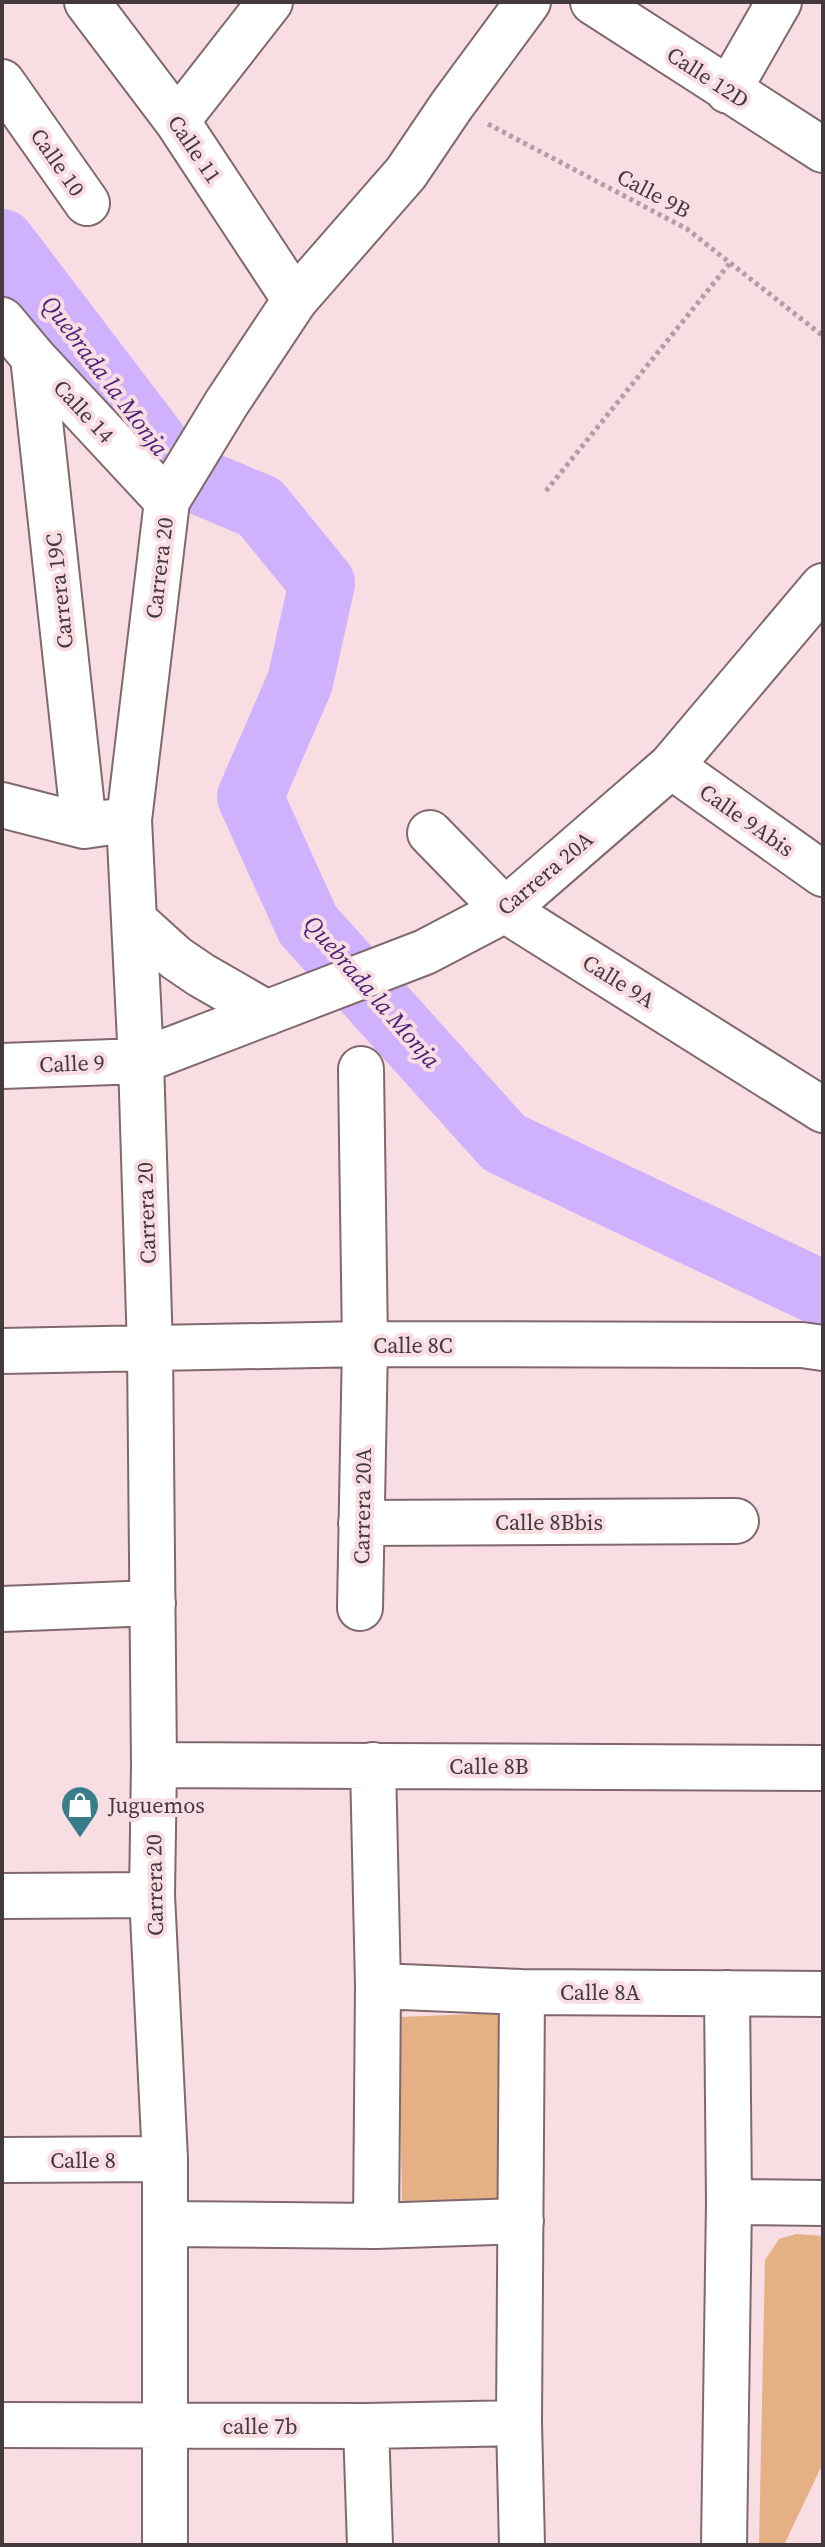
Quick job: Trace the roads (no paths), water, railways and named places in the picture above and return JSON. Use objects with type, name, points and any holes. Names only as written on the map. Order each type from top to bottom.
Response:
[{"type":"street","name":"Calle 11","points":[[87,2],[177,121],[295,300]]},
{"type":"street","points":[[177,121],[270,2]]},
{"type":"street","name":"Carrera 20","points":[[165,2545],[166,2224],[152,1895],[154,1765],[150,1349],[141,1061],[129,820],[176,488],[226,404],[295,300],[406,173],[528,2]]},
{"type":"street","name":"Calle 12D","points":[[593,2],[823,150]]},
{"type":"street","points":[[728,91],[779,2]]},
{"type":"street","name":"Calle 10","points":[[2,82],[87,203]]},
{"type":"street","name":"Calle 14","points":[[2,320],[33,357],[176,488]]},
{"type":"street","name":"Carrera 19C","points":[[33,357],[84,826]]},
{"type":"street","name":"Carrera 20A","points":[[141,1061],[425,952],[505,910],[671,766],[823,586]]},
{"type":"street","name":"Calle 9Abis","points":[[671,766],[823,874]]},
{"type":"street","points":[[2,805],[84,826],[129,820]]},
{"type":"street","name":"Calle 9A","points":[[430,833],[505,910],[823,1110]]},
{"type":"street","points":[[134,920],[189,966],[279,1009]]},
{"type":"street","name":"Calle 9","points":[[2,1066],[141,1061]]},
{"type":"street","name":"Carrera 20A","points":[[360,1608],[365,1344],[361,1069]]},
{"type":"street","name":"Calle 8C","points":[[2,1351],[365,1344],[802,1345],[823,1348]]},
{"type":"street","name":"Calle 8Bbis","points":[[361,1523],[736,1521]]},
{"type":"street","points":[[2,1609],[153,1603]]},
{"type":"street","name":"Calle 8B","points":[[154,1765],[823,1768]]},
{"type":"street","points":[[373,1765],[378,1986],[376,2226]]},
{"type":"street","points":[[2,1896],[152,1895]]},
{"type":"street","name":"Calle 8A","points":[[378,1986],[522,1992],[823,1994]]},
{"type":"street","points":[[522,1992],[519,2423],[522,2545]]},
{"type":"street","points":[[724,2545],[729,2202],[727,1993]]},
{"type":"street","name":"Calle 8","points":[[2,2160],[165,2159]]},
{"type":"street","points":[[729,2202],[823,2203]]},
{"type":"street","points":[[166,2224],[376,2226],[521,2221]]},
{"type":"street","name":"calle 7b","points":[[2,2425],[366,2426],[519,2423]]},
{"type":"street","points":[[366,2426],[370,2545]]},
{"type":"waterway","name":"Quebrada la Monja","points":[[2,242],[177,472],[260,507],[322,583],[300,682],[250,797],[308,925],[504,1143],[823,1294]]},
{"type":"place","name":"Juguemos","points":[[80,1839]]}]
